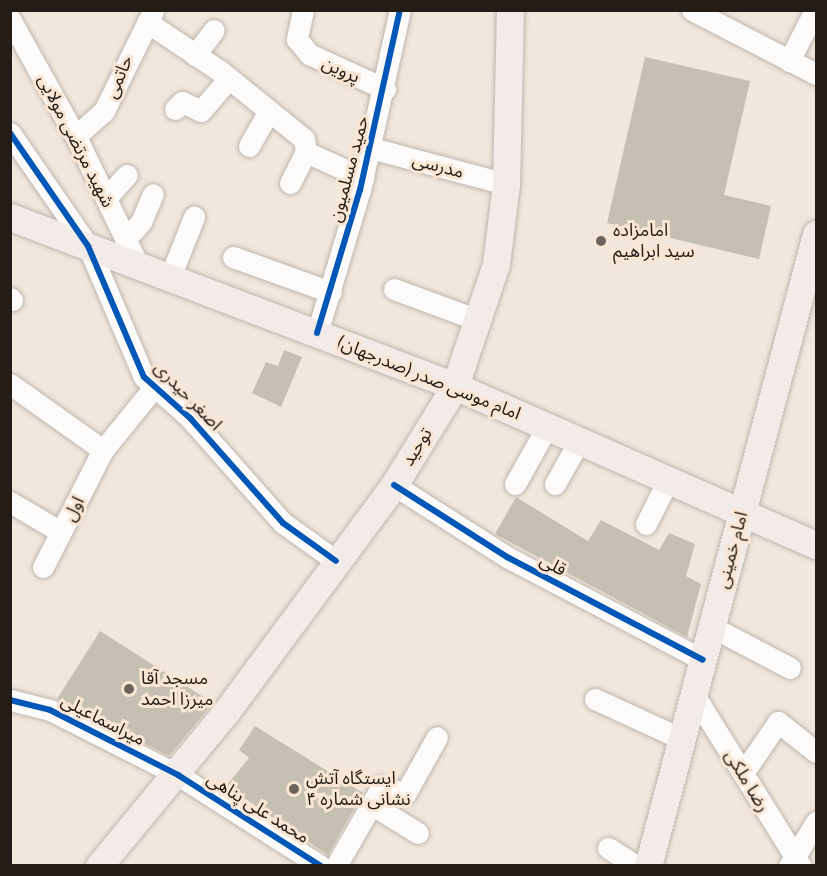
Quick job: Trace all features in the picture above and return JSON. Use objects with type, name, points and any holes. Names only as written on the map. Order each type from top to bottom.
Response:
[{"type":"main road","name":"توحید","points":[[106,863],[178,775],[394,485],[455,386],[496,264],[506,184],[510,10]]},
{"type":"main road","name":"(صدرجهان) امام موسی صدر","points":[[10,217],[455,386],[816,545]]},
{"type":"main road","name":"امام خمینی","points":[[648,866],[742,513],[809,290],[816,234]]},
{"type":"street","name":"پروین","points":[[303,10],[297,39],[309,54],[385,89]]},
{"type":"street","name":"حمید مسلمیون","points":[[316,333],[331,292],[371,148],[400,10]]},
{"type":"street","points":[[692,10],[816,74]]},
{"type":"street","points":[[789,61],[815,10]]},
{"type":"street","points":[[150,16],[195,56],[229,78],[304,139],[306,153],[290,183]]},
{"type":"street","name":"حاتمی","points":[[76,136],[104,111],[150,16]]},
{"type":"street","name":"شهید مرتضی مولایی","points":[[10,19],[76,136],[138,265]]},
{"type":"street","points":[[195,56],[213,30]]},
{"type":"street","points":[[175,109],[182,102],[204,109],[229,78]]},
{"type":"street","points":[[249,146],[269,111]]},
{"type":"street","name":"اصغر حیدری","points":[[10,133],[88,246],[144,377],[190,418],[283,523],[336,561]]},
{"type":"street","name":"مدرسی","points":[[371,148],[506,184]]},
{"type":"street","points":[[306,153],[363,178]]},
{"type":"street","points":[[106,198],[127,175]]},
{"type":"street","points":[[126,239],[141,222],[153,194]]},
{"type":"street","points":[[170,278],[194,217]]},
{"type":"street","points":[[232,257],[331,292]]},
{"type":"street","points":[[394,289],[478,320]]},
{"type":"street","points":[[10,384],[103,450]]},
{"type":"street","name":"اول","points":[[44,567],[103,450],[155,386]]},
{"type":"street","points":[[515,484],[547,427]]},
{"type":"street","points":[[555,484],[579,441]]},
{"type":"street","points":[[646,524],[668,480]]},
{"type":"street","name":"قلی","points":[[394,485],[499,552],[703,660]]},
{"type":"street","points":[[10,502],[62,532]]},
{"type":"street","points":[[712,627],[790,668]]},
{"type":"street","name":"رضا ملکی","points":[[694,695],[794,863]]},
{"type":"street","points":[[595,699],[682,739]]},
{"type":"street","name":"میراسماعیلی","points":[[10,700],[50,710],[178,775]]},
{"type":"street","points":[[742,773],[778,722],[816,752]]},
{"type":"street","points":[[336,866],[382,786],[405,794],[437,737]]},
{"type":"street","name":"محمد علی پناهی","points":[[178,775],[321,866]]},
{"type":"street","points":[[371,804],[418,833]]},
{"type":"street","points":[[794,863],[816,822]]},
{"type":"street","points":[[608,848],[637,866]]},
{"type":"building","name":"امامزاده سید ابراهیم","points":[[645,57],[750,81],[724,195],[771,206],[759,259],[607,223]]},
{"type":"building","points":[[284,350],[302,357],[281,407],[252,393],[266,362],[278,366]]},
{"type":"building","points":[[516,497],[588,541],[601,520],[659,550],[669,533],[695,544],[686,576],[701,584],[687,637],[495,534]]},
{"type":"building","name":"مسجد آقا میرزا احمد","points":[[100,631],[213,703],[169,756],[57,699]]},
{"type":"building","name":"ایستگاه آتش نشانی شماره ۴","points":[[255,726],[363,793],[328,855],[226,786],[249,758],[239,750]]},
{"type":"cycle path","points":[[317,333],[360,190],[400,10]]},
{"type":"cycle path","points":[[10,133],[88,246],[144,377],[190,418],[283,523],[336,561]]},
{"type":"cycle path","points":[[394,485],[507,557],[703,660]]},
{"type":"cycle path","points":[[10,700],[50,710],[178,775],[321,866]]},
{"type":"place","name":"امامزاده سید ابراهیم","points":[[601,241]]},
{"type":"place","name":"مسجد آقا میرزا احمد","points":[[129,689]]},
{"type":"place","name":"ایستگاه آتش نشانی شماره ۴","points":[[294,789]]}]
